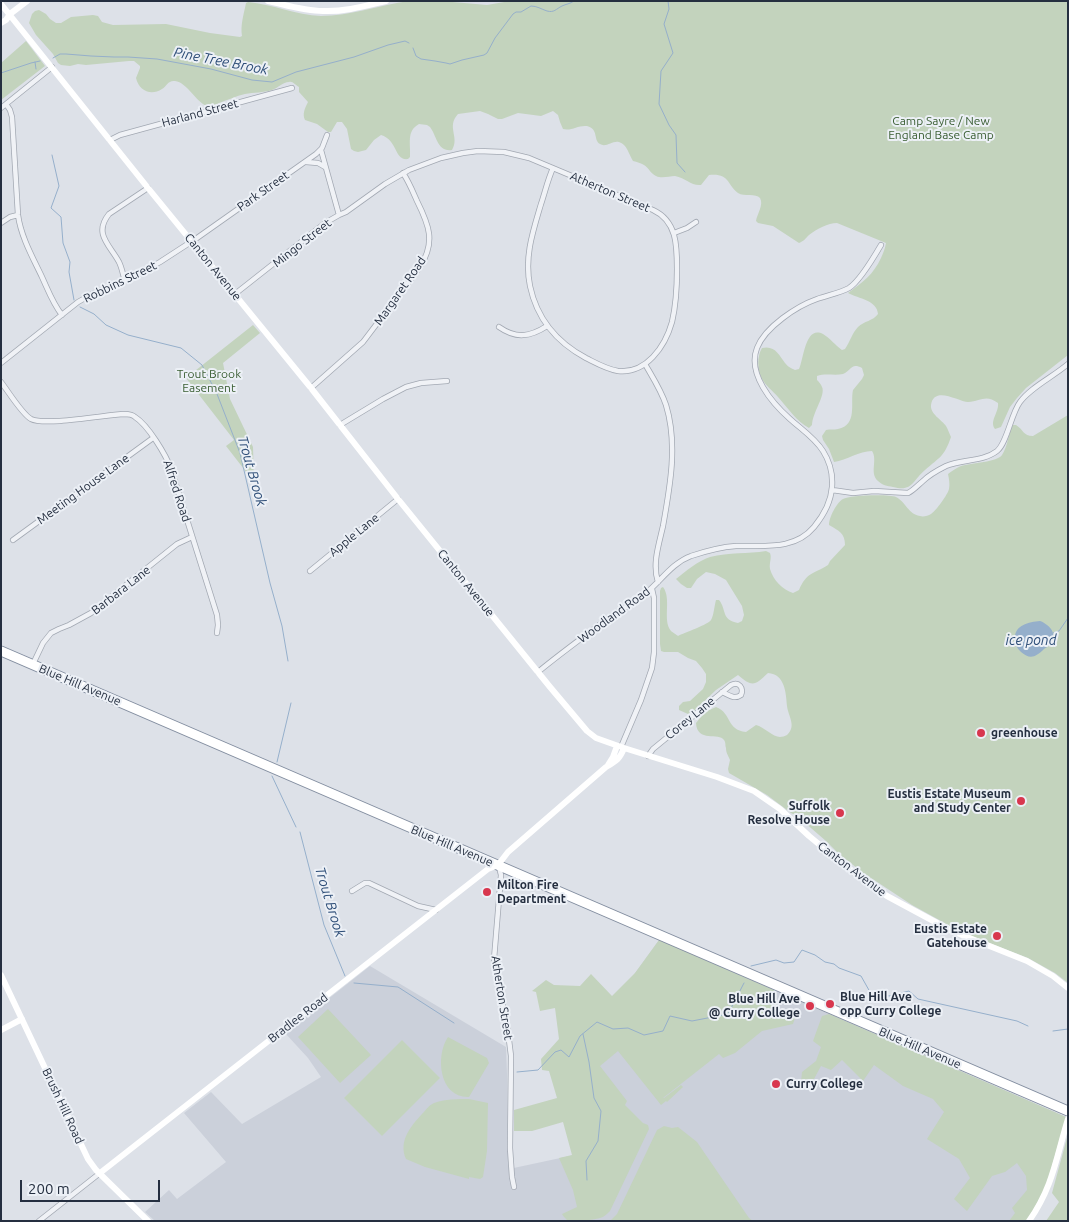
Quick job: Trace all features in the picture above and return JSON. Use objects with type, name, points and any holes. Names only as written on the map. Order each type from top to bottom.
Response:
[{"type":"highway","name":"Blue Hill Avenue","points":[[1,651],[1068,1112]]},
{"type":"main road","points":[[1,23],[27,1]]},
{"type":"main road","points":[[268,1],[328,12],[386,1]]},
{"type":"main road","name":"Canton Avenue","points":[[1,4],[311,388],[398,499],[587,731],[596,738],[621,747],[717,777],[754,791],[780,808],[809,836],[844,865],[887,896],[946,928],[1027,961],[1053,976],[1068,988]]},
{"type":"main road","points":[[1,14],[10,14]]},
{"type":"main road","points":[[498,866],[508,852],[606,767],[619,758],[622,755],[621,747]]},
{"type":"main road","name":"Bradlee Road","points":[[100,1173],[488,869],[498,866]]},
{"type":"main road","name":"Brush Hill Road","points":[[1,975],[90,1163],[148,1221]]},
{"type":"main road","points":[[1,1030],[22,1020]]},
{"type":"main road","points":[[1029,1221],[1050,1184],[1068,1119]]},
{"type":"street","points":[[1,108],[52,67]]},
{"type":"street","name":"Harland Street","points":[[110,140],[117,136],[292,88]]},
{"type":"street","points":[[6,104],[12,117],[20,225],[55,306],[62,315]]},
{"type":"street","points":[[321,150],[327,135]]},
{"type":"street","name":"Park Street","points":[[193,241],[321,150]]},
{"type":"street","name":"Mingo Street","points":[[235,294],[323,225],[339,215],[321,150]]},
{"type":"street","name":"Atherton Street","points":[[339,215],[403,173],[436,160],[478,151],[499,152],[518,154],[529,158],[657,212],[669,222],[674,233]]},
{"type":"street","points":[[305,162],[318,163],[326,168]]},
{"type":"street","points":[[553,168],[531,237],[528,258],[532,291],[539,312],[547,326],[556,336],[567,346],[605,367],[624,371],[635,369],[645,364],[655,354],[665,339],[673,315],[677,271],[674,233],[696,222]]},
{"type":"street","name":"Margaret Road","points":[[311,388],[366,338],[425,259],[429,242],[428,225],[403,173]]},
{"type":"street","points":[[125,281],[118,261],[104,238],[102,226],[108,214],[148,188]]},
{"type":"street","points":[[1,223],[18,215]]},
{"type":"street","name":"Robbins Street","points":[[1,363],[89,296],[154,266],[193,241]]},
{"type":"street","name":"Woodland Road","points":[[538,672],[605,621],[652,589],[676,564],[685,558],[732,547],[784,545],[800,539],[810,531],[828,504],[832,490],[831,470],[824,452],[815,441],[785,414],[764,389],[757,375],[755,353],[761,340],[787,316],[806,304],[852,286],[881,246]]},
{"type":"street","points":[[499,327],[510,334],[525,335],[536,333],[547,326]]},
{"type":"street","points":[[645,364],[664,400],[672,440],[668,500],[656,560],[658,582]]},
{"type":"street","points":[[832,490],[853,493],[874,491],[906,493],[942,468],[981,458],[995,452],[1002,445],[1014,412],[1021,401],[1030,392],[1068,364]]},
{"type":"street","points":[[340,425],[406,387],[425,382],[447,381]]},
{"type":"street","name":"Alfred Road","points":[[1,382],[31,419],[58,421],[129,414],[139,420],[163,451],[169,464],[217,615],[217,634]]},
{"type":"street","name":"Meeting House Lane","points":[[13,540],[153,438]]},
{"type":"street","name":"Apple Lane","points":[[310,571],[398,499]]},
{"type":"street","name":"Barbara Lane","points":[[33,664],[43,643],[52,633],[91,613],[177,544],[192,537]]},
{"type":"street","points":[[621,747],[652,668],[654,652],[654,598],[652,589]]},
{"type":"street","name":"Corey Lane","points":[[648,756],[653,749],[722,692],[731,685],[736,683],[740,685],[742,690],[739,697],[733,697],[722,692]]},
{"type":"street","name":"Atherton Street","points":[[498,866],[501,875],[494,962],[511,1056],[510,1148],[514,1187]]},
{"type":"street","points":[[352,891],[369,882],[414,905],[436,910]]},
{"type":"street","points":[[414,905],[421,911],[423,920]]},
{"type":"street","points":[[39,1221],[100,1173]]},
{"type":"shaded area","name":"Curry College","points":[[659,940],[1066,1117],[1027,1221],[155,1221],[145,1212],[169,1190],[177,1199],[226,1162],[184,1113],[211,1092],[242,1124],[321,1077],[308,1058],[285,1033],[370,966],[506,1047],[509,1169],[579,1154],[581,1048]]},
{"type":"green space","name":"Camp Sayre / New England Base Camp","points":[[409,1],[441,1],[487,5],[510,1],[1068,1],[1068,355],[1026,388],[1010,407],[1001,427],[995,429],[993,423],[998,403],[994,400],[987,398],[968,402],[942,395],[937,396],[933,399],[931,408],[934,414],[946,426],[951,437],[946,449],[908,487],[900,488],[885,485],[875,478],[874,455],[872,451],[862,452],[834,462],[822,436],[826,430],[844,427],[851,418],[853,390],[864,375],[862,368],[853,366],[843,374],[817,376],[817,380],[823,390],[812,425],[809,428],[796,418],[765,384],[760,375],[758,363],[762,348],[766,347],[776,351],[788,366],[795,370],[799,369],[809,338],[812,334],[817,333],[826,336],[842,350],[845,349],[858,327],[878,314],[877,309],[867,300],[848,293],[863,282],[875,269],[886,243],[837,223],[819,229],[799,243],[773,226],[758,223],[756,221],[761,207],[760,198],[738,193],[725,178],[709,175],[701,185],[697,185],[675,176],[658,177],[644,165],[633,161],[622,143],[600,144],[591,127],[581,126],[563,129],[558,115],[553,111],[541,116],[518,113],[502,119],[480,111],[458,114],[453,123],[455,141],[452,150],[443,149],[430,127],[419,124],[412,130],[410,157],[408,159],[400,157],[390,141],[381,135],[366,150],[358,152],[351,149],[347,129],[342,122],[337,122],[331,132],[328,132],[317,124],[305,120],[304,113],[308,102],[299,92],[299,87],[292,82],[287,82],[265,92],[245,94],[208,106],[200,102],[184,85],[175,81],[169,82],[158,91],[146,91],[140,86],[136,78],[140,66],[134,61],[61,65],[36,35],[29,23],[32,14],[39,10],[56,23],[61,23],[71,17],[93,15],[98,16],[102,22],[113,25],[166,24],[240,37],[242,36],[246,3],[248,2],[302,14],[332,16]]},
{"type":"green space","points":[[26,41],[45,66],[1,100],[1,63]]},
{"type":"green space","name":"Trout Brook Easement","points":[[253,325],[260,333],[223,363],[230,399],[253,447],[254,482],[226,446],[234,440],[186,378]]},
{"type":"green space","points":[[1068,415],[1068,983],[1055,973],[1028,958],[961,932],[912,905],[862,872],[797,816],[767,795],[729,773],[730,760],[724,740],[700,733],[696,723],[705,712],[716,707],[725,713],[732,725],[740,731],[746,732],[756,725],[777,737],[786,735],[790,732],[792,725],[784,685],[774,674],[768,673],[754,683],[747,682],[738,675],[716,690],[693,712],[688,714],[679,710],[679,706],[683,702],[690,701],[703,689],[706,682],[706,674],[696,661],[678,652],[661,651],[660,591],[663,587],[666,592],[668,626],[678,636],[709,622],[713,616],[716,600],[719,600],[729,620],[738,623],[742,621],[744,615],[742,606],[726,580],[706,572],[697,579],[691,588],[687,588],[676,579],[710,557],[766,551],[770,553],[770,569],[773,577],[782,587],[793,593],[799,590],[810,574],[828,565],[845,545],[843,535],[829,525],[833,511],[843,499],[861,496],[892,496],[899,499],[916,515],[928,515],[939,506],[948,491],[948,474],[961,466],[990,461],[1002,455],[1013,425],[1019,427],[1025,434],[1033,436]]},
{"type":"green space","points":[[659,940],[776,991],[777,1007],[772,1018],[793,1009],[796,1015],[793,1024],[762,1031],[735,1053],[723,1058],[719,1054],[663,1098],[681,1085],[683,1087],[661,1105],[618,1051],[600,1066],[627,1101],[625,1105],[643,1123],[648,1125],[649,1129],[610,1211],[597,1219],[567,1220],[562,1214],[577,1207],[573,1190],[559,1158],[572,1155],[563,1122],[532,1131],[514,1131],[514,1110],[557,1098],[549,1071],[542,1070],[541,1059],[559,1039],[555,1008],[540,1011],[536,992],[532,991],[546,980],[554,985],[580,986],[591,974],[612,996],[635,973]]},
{"type":"green space","points":[[328,1009],[371,1055],[340,1083],[298,1037]]},
{"type":"green space","points":[[829,1014],[1066,1117],[1046,1187],[1027,1221],[1009,1221],[1015,1213],[1012,1208],[1027,1190],[1026,1176],[1017,1163],[1005,1172],[992,1176],[967,1211],[954,1199],[970,1178],[959,1159],[927,1139],[944,1112],[933,1099],[903,1086],[874,1065],[863,1081],[842,1060],[831,1070],[821,1066],[814,1079],[801,1082],[802,1072],[816,1061],[821,1047],[813,1041],[822,1016]]},
{"type":"green space","points":[[448,1037],[487,1058],[489,1063],[469,1097],[451,1091],[442,1074],[442,1055]]},
{"type":"green space","points":[[402,1040],[440,1078],[382,1136],[344,1098]]},
{"type":"green space","points":[[469,1099],[488,1103],[487,1151],[483,1177],[480,1179],[469,1177],[469,1179],[425,1167],[406,1159],[404,1146],[407,1134],[429,1106],[442,1101]]},
{"type":"green space","points":[[664,1126],[678,1127],[697,1142],[749,1218],[753,1221],[610,1221],[617,1214],[657,1130]]},
{"type":"green space","points":[[1068,1134],[1068,1221],[1046,1221],[1059,1202],[1052,1193]]},
{"type":"water","name":"ice pond","points":[[1040,621],[1051,629],[1053,638],[1050,645],[1038,654],[1030,657],[1021,652],[1016,646],[1015,634],[1023,625]]},
{"type":"waterway","name":"Pine Tree Brook","points":[[413,48],[416,56],[421,59],[450,64],[484,55],[516,12],[521,12],[531,6],[551,11],[574,1]]},
{"type":"waterway","points":[[668,1],[669,9],[664,24],[673,53],[661,71],[659,104],[676,135],[677,163],[685,172]]},
{"type":"waterway","name":"Pine Tree Brook","points":[[53,58],[60,54],[66,54],[157,59],[211,69],[252,80],[272,82],[296,72],[354,57],[388,45],[405,41],[409,43]]},
{"type":"waterway","name":"Pine Tree Brook","points":[[1,73],[40,61]]},
{"type":"waterway","name":"Pine Tree Brook","points":[[35,62],[36,69]]},
{"type":"waterway","name":"Trout Brook","points":[[52,155],[59,186],[51,208],[61,217],[63,243],[70,262],[69,272],[74,300]]},
{"type":"waterway","name":"Trout Brook","points":[[80,307],[94,314],[106,325],[128,335],[181,348],[202,365],[217,394],[240,453],[270,583],[282,626],[288,661]]},
{"type":"waterway","points":[[1053,633],[1059,631],[1068,618]]},
{"type":"waterway","name":"Trout Brook","points":[[277,762],[291,703]]},
{"type":"waterway","name":"Trout Brook","points":[[272,776],[296,827]]},
{"type":"waterway","name":"Trout Brook","points":[[300,832],[324,925],[345,976]]},
{"type":"waterway","name":"Trout Brook","points":[[751,966],[776,960],[784,963],[794,962],[802,950],[815,955],[825,962],[861,976],[870,992],[889,996],[909,991],[918,999],[1017,1021],[1028,1026]]},
{"type":"waterway","name":"Trout Brook","points":[[354,983],[398,987],[454,1023]]},
{"type":"waterway","name":"Trout Brook","points":[[517,1072],[538,1070],[555,1052],[561,1050],[569,1057],[580,1036],[597,1022],[613,1029],[628,1028],[644,1035],[663,1031],[670,1016],[692,1021],[728,1014],[744,983]]},
{"type":"waterway","name":"Trout Brook","points":[[1053,1031],[1068,1029]]},
{"type":"waterway","points":[[583,1034],[594,1098],[601,1111],[598,1141],[586,1161],[587,1180]]},
{"type":"place","name":"greenhouse","points":[[981,733]]},
{"type":"place","name":"Eustis Estate Museum and Study Center","points":[[1021,801]]},
{"type":"place","name":"Suffolk Resolve House","points":[[840,813]]},
{"type":"place","name":"Milton Fire Department","points":[[487,892]]},
{"type":"place","name":"Eustis Estate Gatehouse","points":[[997,936]]},
{"type":"place","name":"Blue Hill Ave opp Curry College","points":[[830,1004]]},
{"type":"place","name":"Blue Hill Ave @ Curry College","points":[[810,1006]]},
{"type":"place","name":"Curry College","points":[[776,1084]]}]
